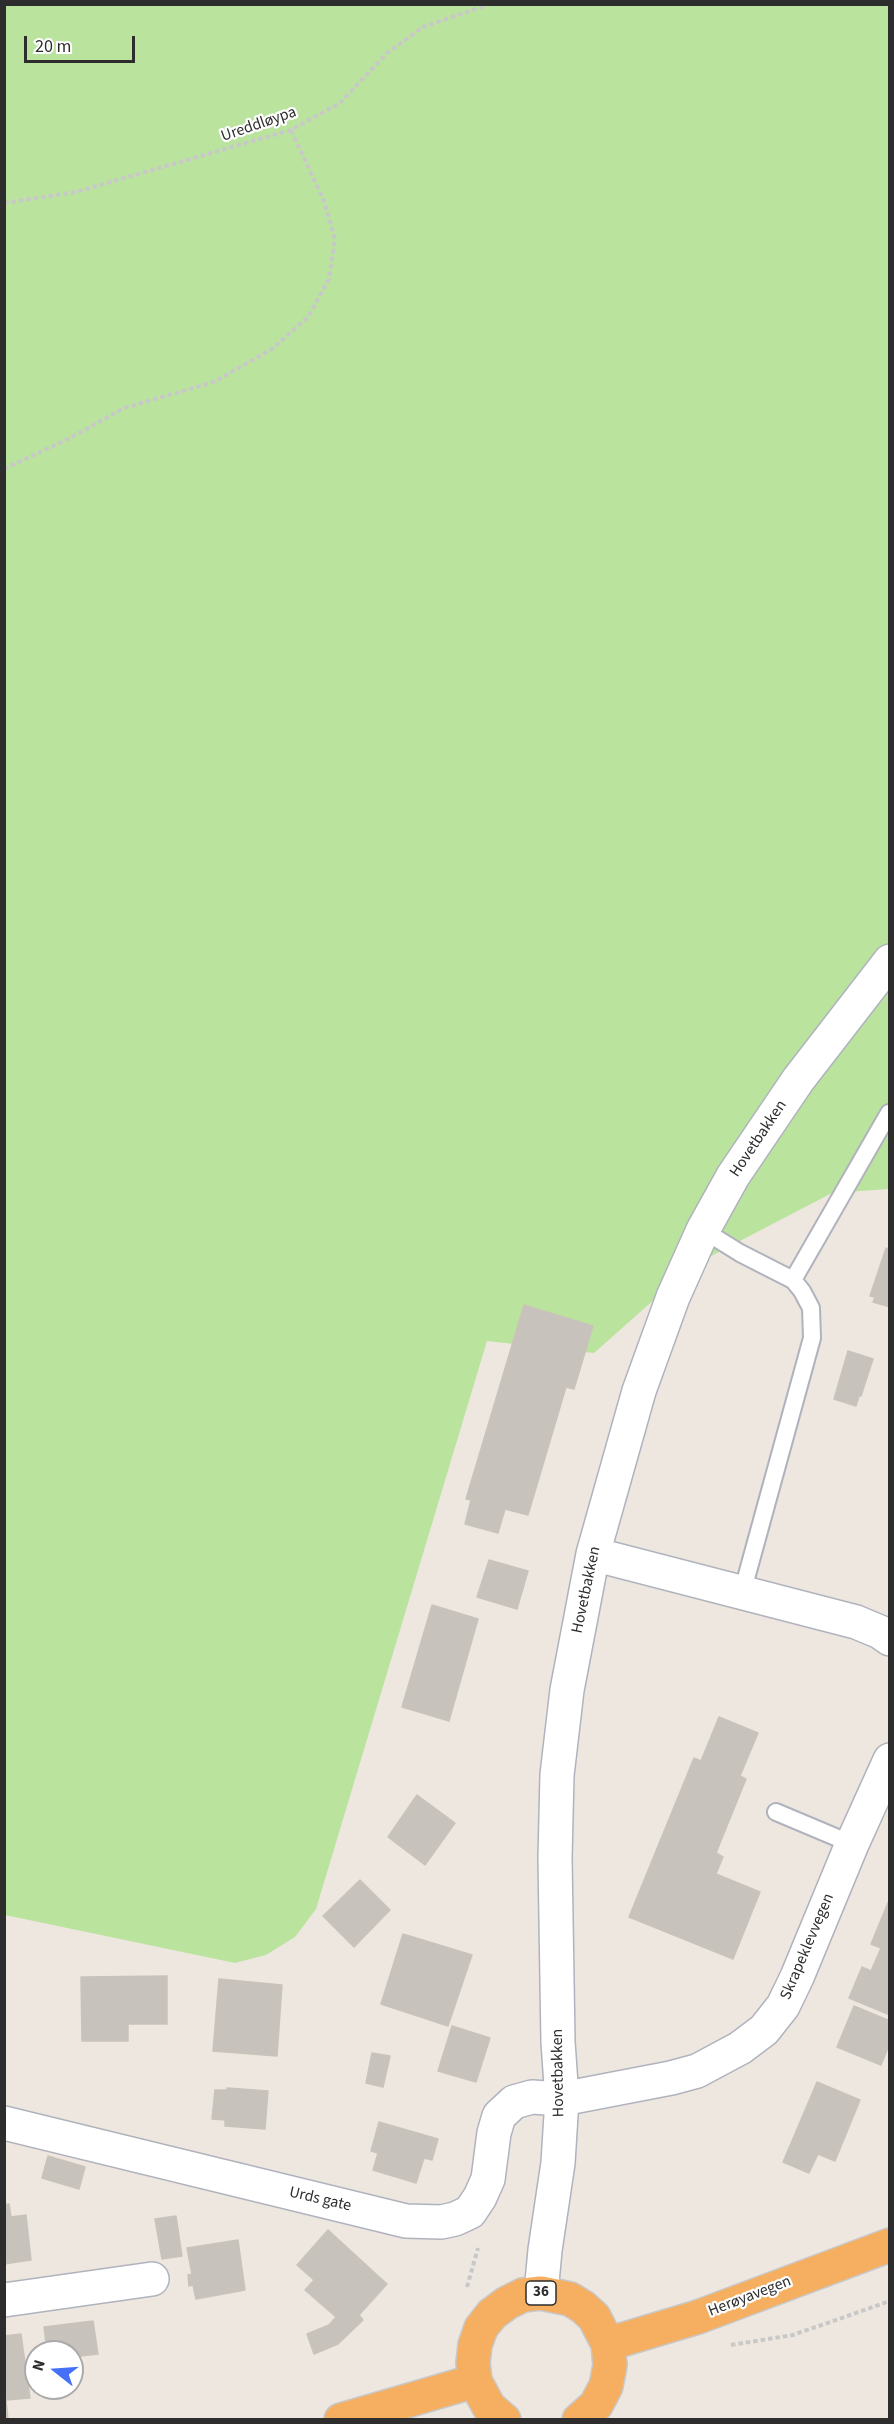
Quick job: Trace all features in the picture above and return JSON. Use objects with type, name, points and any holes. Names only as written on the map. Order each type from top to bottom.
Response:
[{"type":"highway","name":"Herøyavegen","points":[[608,2344],[698,2317],[890,2245]]},
{"type":"highway","name":"36","points":[[504,2420],[489,2407],[476,2381],[472,2363],[475,2345],[487,2321],[507,2303],[523,2295],[542,2293],[563,2297],[583,2307],[594,2317],[608,2344],[610,2365],[606,2386],[596,2404],[579,2420]]},
{"type":"highway","points":[[341,2420],[476,2381]]},
{"type":"street","name":"Hovetbakken","points":[[542,2293],[545,2250],[558,2163],[562,2099],[555,1858],[557,1774],[567,1690],[593,1554],[639,1391],[673,1296],[703,1230],[733,1176],[798,1080],[890,960]]},
{"type":"street","points":[[593,1554],[856,1622],[890,1639]]},
{"type":"street","name":"Skrapeklevvegen","points":[[562,2099],[696,2071],[740,2048],[764,2030],[783,2006],[797,1977],[852,1844],[890,1760]]},
{"type":"street","name":"Urds gate","points":[[4,2123],[406,2221],[441,2222],[470,2212],[480,2198],[488,2179],[494,2133],[500,2116],[514,2102],[532,2097],[562,2099]]},
{"type":"street","points":[[4,2300],[152,2279]]},
{"type":"lane","points":[[794,1280],[889,1113]]},
{"type":"lane","points":[[703,1230],[740,1254],[794,1280],[811,1308],[812,1338],[742,1593]]},
{"type":"lane","points":[[776,1812],[852,1844]]},
{"type":"path","name":"Ureddløypa","points":[[4,203],[76,192],[291,130],[340,103],[387,53],[423,27],[490,4]]},
{"type":"path","points":[[4,469],[69,438],[124,408],[214,382],[272,349],[308,317],[329,279],[334,239],[324,201],[291,130]]},
{"type":"path","points":[[728,2346],[793,2335],[890,2301]]},
{"type":"green space","points":[[5,5],[889,5],[889,1189],[832,1193],[692,1266],[594,1353],[487,1341],[316,1909],[295,1937],[266,1955],[235,1963],[5,1915]]},
{"type":"building","points":[[886,1248],[890,1250],[890,1307],[873,1302],[875,1297],[870,1296]]},
{"type":"building","points":[[524,1305],[593,1326],[574,1389],[566,1387],[528,1515],[505,1509],[498,1533],[465,1524],[471,1500],[466,1499]]},
{"type":"building","points":[[848,1351],[873,1359],[856,1406],[834,1399]]},
{"type":"building","points":[[489,1560],[528,1571],[517,1609],[477,1597]]},
{"type":"building","points":[[432,1605],[478,1619],[449,1721],[402,1707]]},
{"type":"building","points":[[719,1717],[758,1733],[740,1776],[746,1779],[716,1853],[723,1857],[716,1874],[760,1892],[733,1959],[629,1917],[694,1758],[701,1761]]},
{"type":"building","points":[[417,1795],[455,1823],[425,1865],[388,1837]]},
{"type":"building","points":[[360,1880],[390,1910],[354,1947],[323,1916]]},
{"type":"building","points":[[890,1898],[890,2015],[849,1998],[862,1967],[871,1971],[881,1948],[871,1944]]},
{"type":"building","points":[[403,1934],[472,1955],[448,2026],[381,2004]]},
{"type":"building","points":[[167,1976],[167,2024],[128,2024],[128,2041],[82,2041],[81,1977]]},
{"type":"building","points":[[219,1979],[282,1985],[277,2056],[213,2051]]},
{"type":"building","points":[[854,2006],[890,2021],[890,2043],[881,2065],[837,2047]]},
{"type":"building","points":[[452,2026],[490,2038],[476,2082],[438,2071]]},
{"type":"building","points":[[372,2053],[390,2056],[383,2087],[366,2083]]},
{"type":"building","points":[[817,2082],[860,2100],[835,2161],[818,2154],[809,2173],[783,2162]]},
{"type":"building","points":[[227,2088],[268,2091],[265,2129],[225,2126],[225,2120],[212,2119],[215,2090],[227,2090]]},
{"type":"building","points":[[379,2122],[438,2139],[432,2160],[424,2158],[416,2183],[373,2170],[378,2153],[371,2151]]},
{"type":"building","points":[[48,2156],[85,2167],[79,2189],[42,2178]]},
{"type":"building","points":[[9,2204],[11,2217],[26,2215],[31,2260],[4,2264],[4,2205]]},
{"type":"building","points":[[176,2216],[182,2256],[162,2259],[155,2219]]},
{"type":"building","points":[[328,2230],[387,2284],[359,2315],[363,2320],[338,2344],[314,2354],[307,2334],[329,2325],[336,2317],[305,2290],[314,2280],[297,2265]]},
{"type":"building","points":[[238,2240],[245,2290],[196,2299],[193,2285],[189,2286],[188,2275],[192,2274],[187,2248]]},
{"type":"building","points":[[93,2321],[98,2354],[84,2356],[84,2340],[46,2340],[44,2327]]},
{"type":"building","points":[[21,2334],[24,2356],[24,2398],[6,2400],[8,2420],[4,2420],[4,2336]]}]
